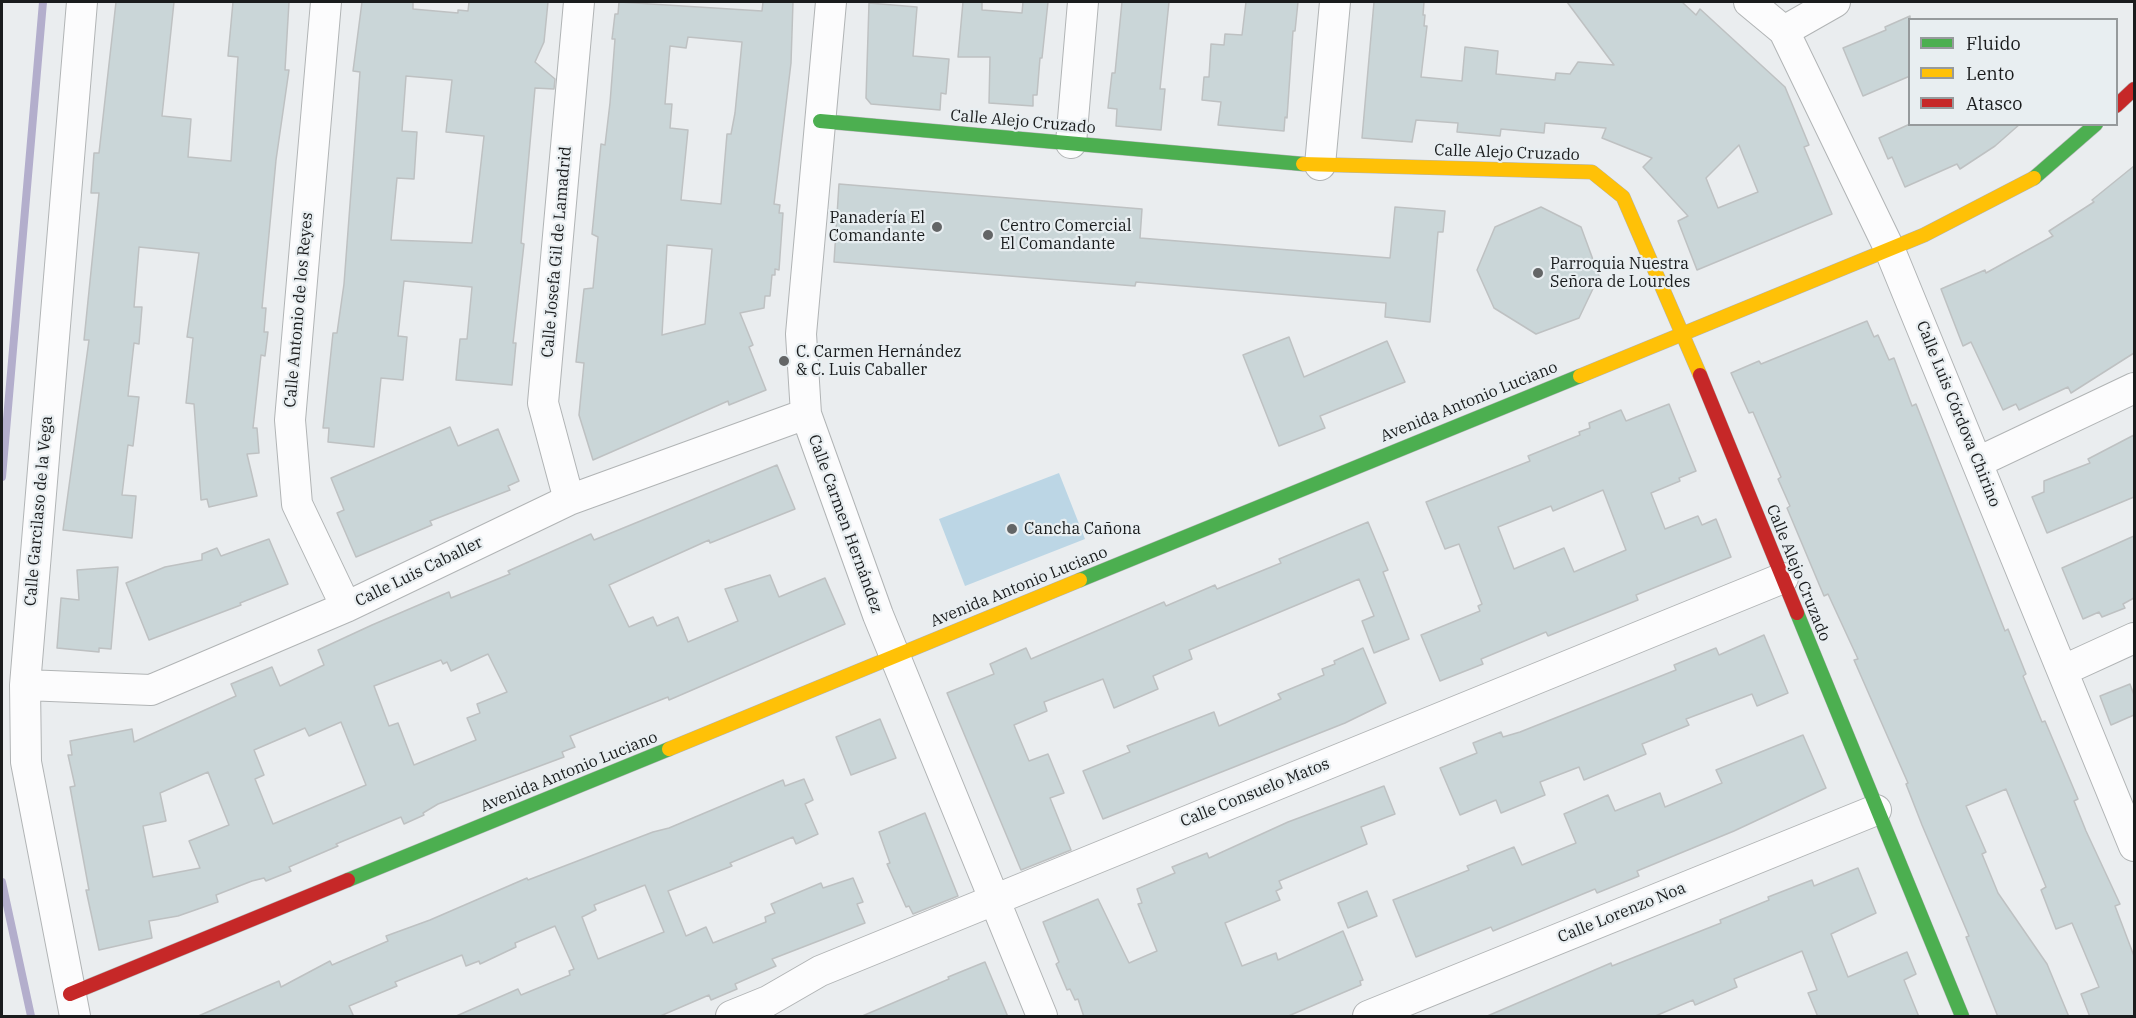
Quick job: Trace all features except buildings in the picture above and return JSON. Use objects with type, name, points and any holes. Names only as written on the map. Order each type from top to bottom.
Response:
[{"type":"street","name":"Calle Garcilaso de la Vega","points":[[72,1005],[26,762],[25,685],[82,2]]},
{"type":"street","name":"Calle Antonio de los Reyes","points":[[326,2],[290,420],[297,504],[346,607]]},
{"type":"street","name":"Calle Josefa Gil de Lamadrid","points":[[569,500],[543,403],[579,2]]},
{"type":"street","name":"Calle Carmen Hernández","points":[[831,2],[801,334],[806,414],[878,615],[1041,1017]]},
{"type":"street","points":[[1071,143],[1083,2]]},
{"type":"street","points":[[1320,165],[1335,2]]},
{"type":"street","name":"Calle Luis Córdova Chirino","points":[[1749,2],[1784,31],[1890,248],[2134,846]]},
{"type":"street","points":[[1784,31],[1835,2]]},
{"type":"street","points":[[2118,104],[2134,89]]},
{"type":"street","name":"Calle Alejo Cruzado","points":[[820,121],[1320,165],[1592,172],[1623,197],[1682,332],[1962,1017]]},
{"type":"street","name":"Avenida Antonio Luciano","points":[[72,1005],[895,656],[1682,332],[1924,235],[2038,176],[2094,126]]},
{"type":"street","points":[[1977,462],[2134,388]]},
{"type":"street","name":"Calle Luis Caballer","points":[[25,685],[151,690],[346,607],[569,500],[806,414]]},
{"type":"street","name":"Calle Consuelo Matos","points":[[731,1017],[771,1009],[820,971],[1783,578]]},
{"type":"street","points":[[2064,670],[2134,638]]},
{"type":"street","name":"Calle Lorenzo Noa","points":[[1368,1017],[1876,810]]},
{"type":"shaded area","name":"Cancha Cañona","points":[[1059,473],[1085,539],[965,586],[939,519]]},
{"type":"waterway","points":[[2,477],[43,2]]},
{"type":"waterway","points":[[2,882],[31,1016]]},
{"type":"traffic: fast","points":[[820,121],[1303,164]]},
{"type":"traffic: fast","points":[[2034,178],[2094,126]]},
{"type":"traffic: fast","points":[[1080,580],[1580,376]]},
{"type":"traffic: fast","points":[[1797,613],[1962,1016]]},
{"type":"traffic: fast","points":[[348,880],[669,749]]},
{"type":"traffic: slow","points":[[1303,164],[1592,172],[1623,197],[1700,375]]},
{"type":"traffic: slow","points":[[1580,376],[1924,235],[2034,178]]},
{"type":"traffic: slow","points":[[669,749],[1080,580]]},
{"type":"traffic: jam","points":[[2118,104],[2134,89]]},
{"type":"traffic: jam","points":[[1700,375],[1797,613]]},
{"type":"traffic: jam","points":[[70,994],[348,880]]},
{"type":"place","name":"Panadería El Comandante","points":[[937,227]]},
{"type":"place","name":"Centro Comercial El Comandante","points":[[988,235]]},
{"type":"place","name":"Parroquia Nuestra Señora de Lourdes","points":[[1538,273]]},
{"type":"place","name":"C. Carmen Hernández & C. Luis Caballer","points":[[784,361]]},
{"type":"place","name":"Cancha Cañona","points":[[1012,529]]}]
